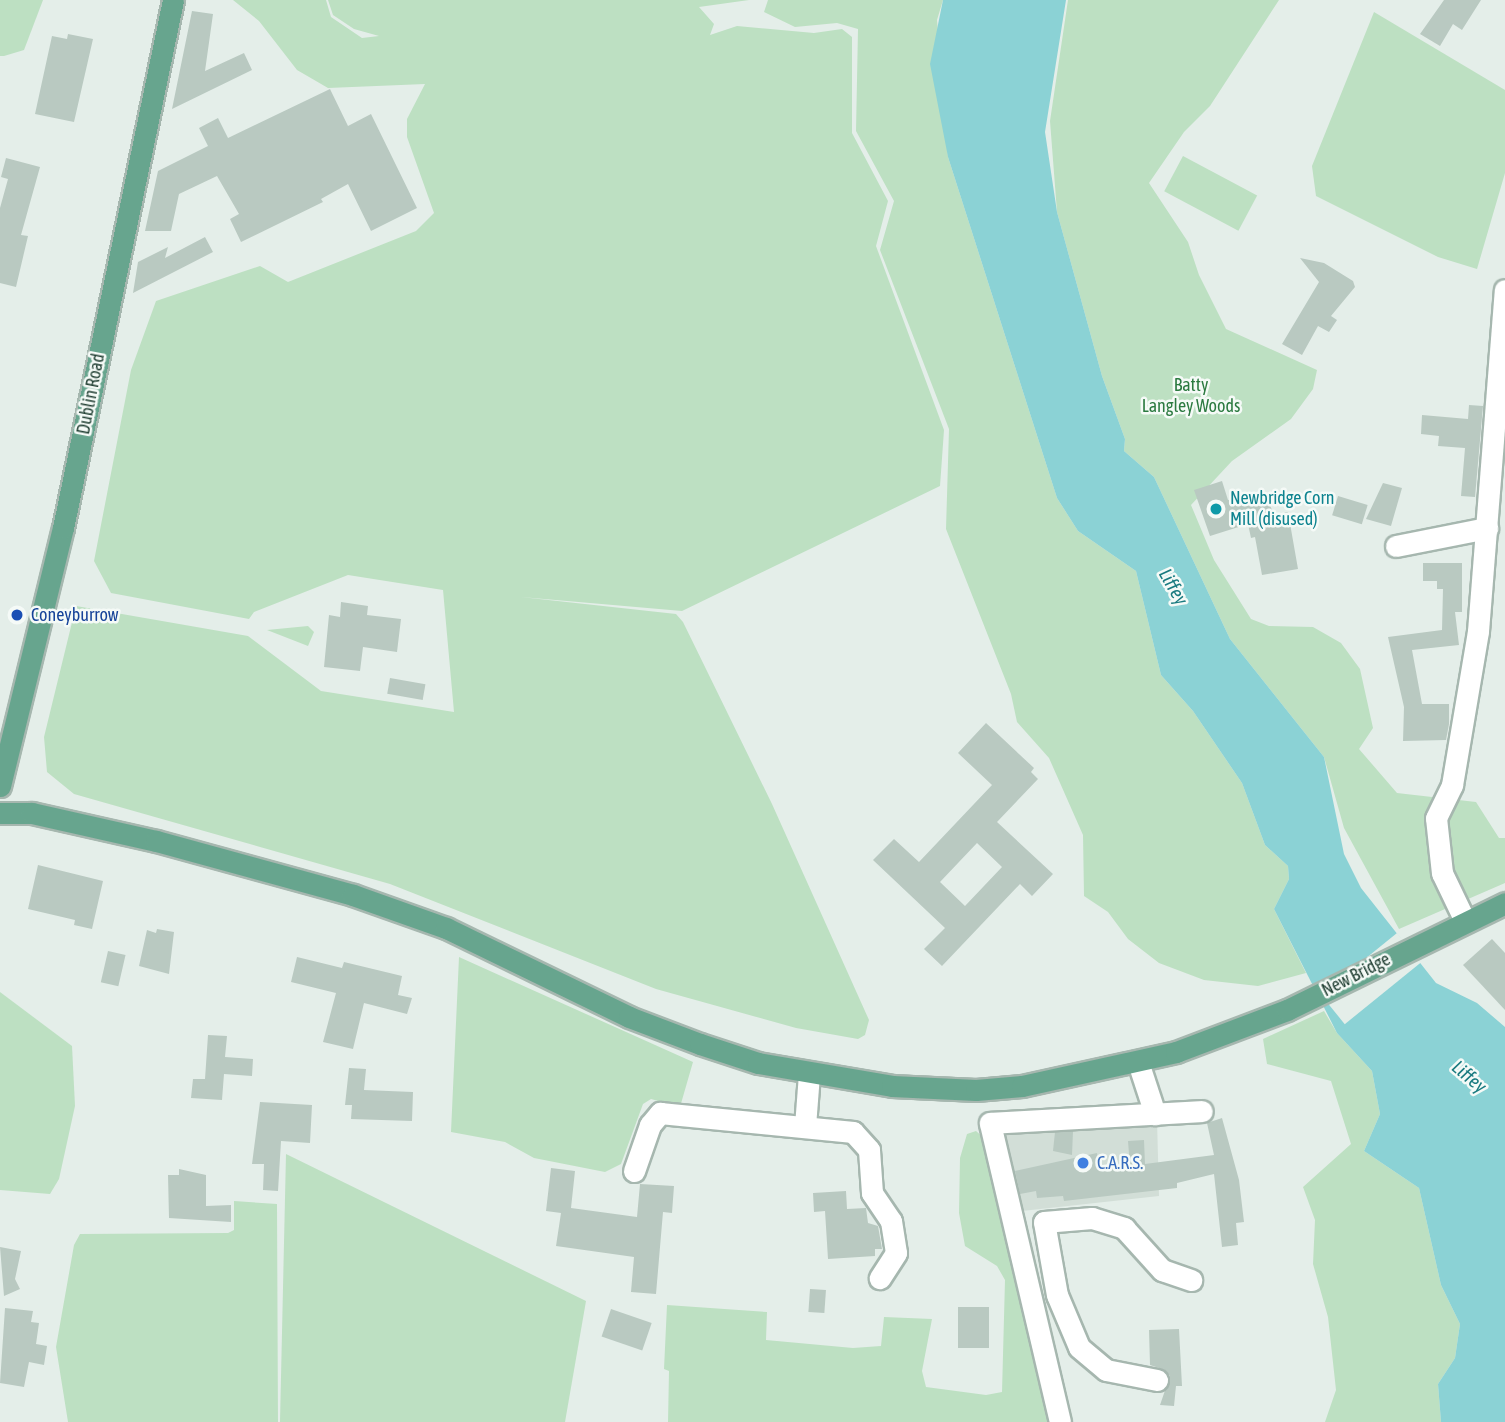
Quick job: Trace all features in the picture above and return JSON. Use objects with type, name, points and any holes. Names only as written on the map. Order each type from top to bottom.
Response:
[{"type":"main road","name":"Dublin Road","points":[[0,786],[65,515],[173,0]]},
{"type":"main road","name":"New Bridge","points":[[0,813],[32,813],[78,823],[353,895],[446,928],[629,1017],[729,1054],[810,1074],[892,1086],[976,1090],[1041,1083],[1138,1062],[1214,1040],[1287,1010],[1425,939],[1505,903]]},
{"type":"street","points":[[1465,921],[1442,873],[1436,818],[1452,785],[1478,631],[1505,290]]},
{"type":"street","points":[[1396,545],[1487,528]]},
{"type":"street","points":[[1138,1062],[1155,1114]]},
{"type":"street","points":[[805,1126],[810,1074]]},
{"type":"street","points":[[1060,1422],[990,1123],[1202,1111]]},
{"type":"street","points":[[634,1171],[650,1125],[660,1113],[853,1132],[869,1150],[872,1193],[891,1221],[896,1253],[880,1278]]},
{"type":"street","points":[[1015,1225],[1092,1218],[1124,1228],[1162,1270],[1191,1280]]},
{"type":"street","points":[[1044,1222],[1057,1294],[1079,1348],[1106,1370],[1157,1380]]},
{"type":"shaded area","name":"C.A.R.S.","points":[[1157,1119],[1159,1196],[1022,1211],[1017,1207],[1001,1129]]},
{"type":"green space","points":[[0,0],[43,0],[24,50],[4,56],[0,56]]},
{"type":"green space","points":[[233,0],[326,0],[331,17],[362,38],[379,36],[354,29],[333,15],[328,0],[749,0],[699,7],[714,24],[710,35],[737,26],[814,33],[842,29],[852,37],[852,133],[888,201],[876,246],[944,430],[940,486],[682,611],[521,597],[676,614],[683,622],[772,804],[869,1020],[865,1035],[858,1039],[796,1028],[656,989],[390,884],[74,794],[47,772],[44,737],[76,606],[248,636],[321,691],[454,712],[443,590],[348,575],[254,612],[249,619],[111,593],[94,561],[131,370],[156,301],[260,266],[288,282],[416,231],[434,213],[407,137],[407,119],[425,84],[328,88],[297,70],[259,21]]},
{"type":"green space","points":[[768,0],[943,0],[937,20],[948,157],[1057,498],[1078,531],[1136,571],[1161,675],[1193,711],[1242,783],[1265,845],[1288,866],[1289,879],[1274,909],[1306,973],[1258,986],[1204,980],[1159,963],[1128,939],[1108,912],[1084,896],[1083,835],[1049,758],[1017,722],[1011,694],[946,529],[949,429],[880,250],[894,201],[856,131],[858,29],[837,23],[795,27],[764,12]]},
{"type":"green space","name":"Batty Langley Woods","points":[[1068,0],[1279,0],[1210,106],[1184,132],[1149,183],[1188,242],[1199,275],[1226,329],[1317,370],[1313,389],[1291,419],[1232,461],[1191,505],[1214,560],[1251,619],[1269,626],[1313,627],[1341,643],[1360,669],[1373,728],[1359,749],[1397,793],[1476,802],[1499,838],[1505,838],[1505,883],[1399,929],[1344,828],[1324,757],[1230,639],[1154,477],[1124,451],[1125,439],[1102,376],[1057,212],[1050,121]]},
{"type":"green space","points":[[1374,12],[1505,90],[1505,173],[1477,269],[1438,257],[1316,196],[1312,166]]},
{"type":"green space","points":[[1183,156],[1257,195],[1238,231],[1164,191]]},
{"type":"green space","points":[[308,626],[314,632],[308,646],[267,630]]},
{"type":"green space","points":[[459,957],[693,1062],[680,1107],[651,1099],[643,1104],[621,1164],[605,1172],[534,1158],[505,1142],[451,1132]]},
{"type":"green space","points":[[0,992],[72,1046],[75,1106],[59,1179],[50,1194],[0,1190]]},
{"type":"green space","points":[[1324,1011],[1337,1033],[1372,1071],[1380,1114],[1364,1151],[1419,1188],[1441,1285],[1460,1324],[1455,1358],[1438,1384],[1441,1422],[1325,1422],[1336,1390],[1328,1317],[1313,1264],[1315,1220],[1303,1187],[1351,1144],[1331,1081],[1267,1064],[1263,1039]]},
{"type":"green space","points":[[976,1131],[984,1138],[1053,1422],[668,1422],[669,1371],[664,1369],[667,1305],[767,1312],[766,1340],[853,1348],[881,1346],[884,1317],[932,1319],[922,1371],[926,1387],[986,1395],[1002,1392],[1005,1280],[997,1266],[965,1246],[959,1213],[960,1158],[967,1134]]},
{"type":"green space","points":[[286,1154],[586,1301],[565,1422],[280,1422]]},
{"type":"green space","points":[[234,1201],[277,1204],[278,1422],[68,1422],[56,1347],[74,1245],[80,1234],[228,1233],[234,1230]]},
{"type":"water","name":"Liffey","points":[[943,0],[1066,0],[1045,132],[1057,212],[1102,376],[1125,439],[1124,451],[1154,477],[1230,639],[1324,757],[1344,854],[1361,888],[1436,983],[1477,1003],[1505,1027],[1505,1422],[1441,1422],[1438,1384],[1455,1358],[1460,1324],[1441,1285],[1419,1188],[1364,1151],[1380,1114],[1372,1071],[1337,1033],[1274,909],[1289,879],[1288,866],[1265,845],[1242,783],[1193,711],[1161,675],[1136,571],[1078,531],[1057,498],[948,157],[930,64]]},
{"type":"pier","points":[[1397,933],[1421,963],[1345,1024],[1321,995]]},
{"type":"building","points":[[1444,0],[1481,0],[1462,30],[1453,24],[1440,46],[1420,34]]},
{"type":"building","points":[[192,11],[213,14],[205,71],[244,53],[252,70],[172,109]]},
{"type":"building","points":[[68,34],[93,39],[74,122],[35,114],[52,36],[67,39]]},
{"type":"building","points":[[330,89],[348,126],[371,114],[417,208],[371,231],[348,184],[321,199],[323,202],[241,242],[230,219],[239,214],[217,176],[179,194],[171,231],[145,231],[158,171],[208,146],[199,128],[218,118],[228,138]]},
{"type":"building","points":[[6,158],[40,167],[21,235],[28,236],[16,287],[0,283],[0,208],[8,179],[1,177]]},
{"type":"building","points":[[205,237],[213,252],[133,293],[138,262],[168,247],[165,258]]},
{"type":"building","points":[[1300,258],[1324,263],[1353,281],[1355,287],[1331,316],[1337,320],[1329,332],[1318,326],[1302,355],[1282,344],[1319,282]]},
{"type":"building","points":[[1469,405],[1483,406],[1475,497],[1461,496],[1465,448],[1438,446],[1439,436],[1421,434],[1422,415],[1468,419]]},
{"type":"building","points":[[1222,481],[1228,500],[1265,493],[1274,515],[1288,512],[1298,569],[1262,575],[1255,537],[1251,538],[1248,524],[1210,536],[1194,490]]},
{"type":"building","points":[[1383,483],[1402,488],[1391,526],[1366,519]]},
{"type":"building","points":[[1338,496],[1368,505],[1362,524],[1332,515]]},
{"type":"building","points":[[1423,563],[1462,563],[1462,612],[1455,612],[1459,645],[1412,650],[1422,704],[1449,704],[1449,724],[1446,740],[1403,741],[1404,707],[1388,637],[1442,630],[1443,589],[1437,589],[1437,581],[1423,581]]},
{"type":"building","points":[[341,602],[368,606],[367,615],[401,619],[397,652],[363,647],[360,671],[324,667],[329,615],[340,617]]},
{"type":"building","points":[[390,678],[425,684],[423,700],[387,694]]},
{"type":"building","points":[[986,723],[1034,768],[1031,772],[1038,779],[997,822],[1053,874],[1032,896],[1020,884],[942,966],[924,949],[945,928],[873,860],[894,839],[919,862],[992,785],[958,753]],"holes":[[[977,843],[1002,867],[965,906],[940,882]]]},
{"type":"building","points":[[38,865],[103,881],[92,929],[74,925],[75,920],[28,909]]},
{"type":"building","points":[[157,929],[174,932],[169,974],[139,966],[147,930],[156,933]]},
{"type":"building","points":[[1492,939],[1505,953],[1505,1010],[1463,965]]},
{"type":"building","points":[[108,951],[126,955],[118,986],[101,982]]},
{"type":"building","points":[[297,957],[342,968],[344,962],[402,976],[398,995],[412,998],[407,1014],[364,1003],[353,1049],[323,1042],[336,993],[291,982]]},
{"type":"building","points":[[208,1035],[227,1036],[225,1057],[253,1059],[252,1076],[224,1074],[222,1100],[191,1098],[193,1079],[205,1079]]},
{"type":"building","points":[[349,1068],[366,1069],[364,1090],[413,1092],[412,1121],[351,1119],[352,1105],[345,1105]]},
{"type":"building","points":[[260,1102],[312,1105],[310,1143],[281,1141],[278,1191],[263,1190],[264,1164],[252,1164]]},
{"type":"building","points":[[1222,1118],[1239,1180],[1244,1222],[1236,1223],[1238,1245],[1222,1247],[1214,1174],[1177,1183],[1177,1188],[1064,1201],[1063,1196],[1037,1198],[1036,1191],[1020,1194],[1015,1171],[1097,1153],[1099,1169],[1130,1167],[1128,1141],[1144,1140],[1145,1164],[1214,1155],[1207,1123]]},
{"type":"building","points":[[1073,1131],[1072,1155],[1053,1151],[1055,1132]]},
{"type":"building","points":[[551,1168],[575,1171],[571,1208],[637,1217],[640,1184],[674,1186],[672,1213],[663,1212],[656,1294],[631,1292],[634,1257],[556,1246],[561,1213],[546,1211]]},
{"type":"building","points":[[179,1169],[206,1175],[206,1206],[231,1205],[231,1222],[169,1218],[168,1175],[179,1175]]},
{"type":"building","points":[[846,1191],[847,1209],[866,1208],[868,1223],[878,1226],[882,1249],[875,1249],[875,1256],[828,1259],[825,1211],[814,1212],[813,1193]]},
{"type":"building","points":[[0,1247],[21,1251],[15,1279],[20,1289],[4,1296]]},
{"type":"building","points":[[810,1289],[826,1290],[824,1313],[808,1312]]},
{"type":"building","points":[[958,1307],[989,1307],[989,1348],[958,1348]]},
{"type":"building","points":[[5,1308],[33,1311],[31,1322],[39,1323],[36,1344],[47,1346],[44,1365],[29,1362],[24,1387],[0,1383]]},
{"type":"building","points":[[611,1309],[652,1323],[642,1350],[602,1336]]},
{"type":"building","points":[[1179,1329],[1182,1386],[1176,1386],[1174,1406],[1160,1405],[1170,1376],[1165,1370],[1150,1365],[1149,1330]]},
{"type":"place","name":"Newbridge Corn Mill (disused)","points":[[1216,509]]},
{"type":"place","name":"Coneyburrow","points":[[17,615]]},
{"type":"place","name":"C.A.R.S.","points":[[1083,1163]]}]
